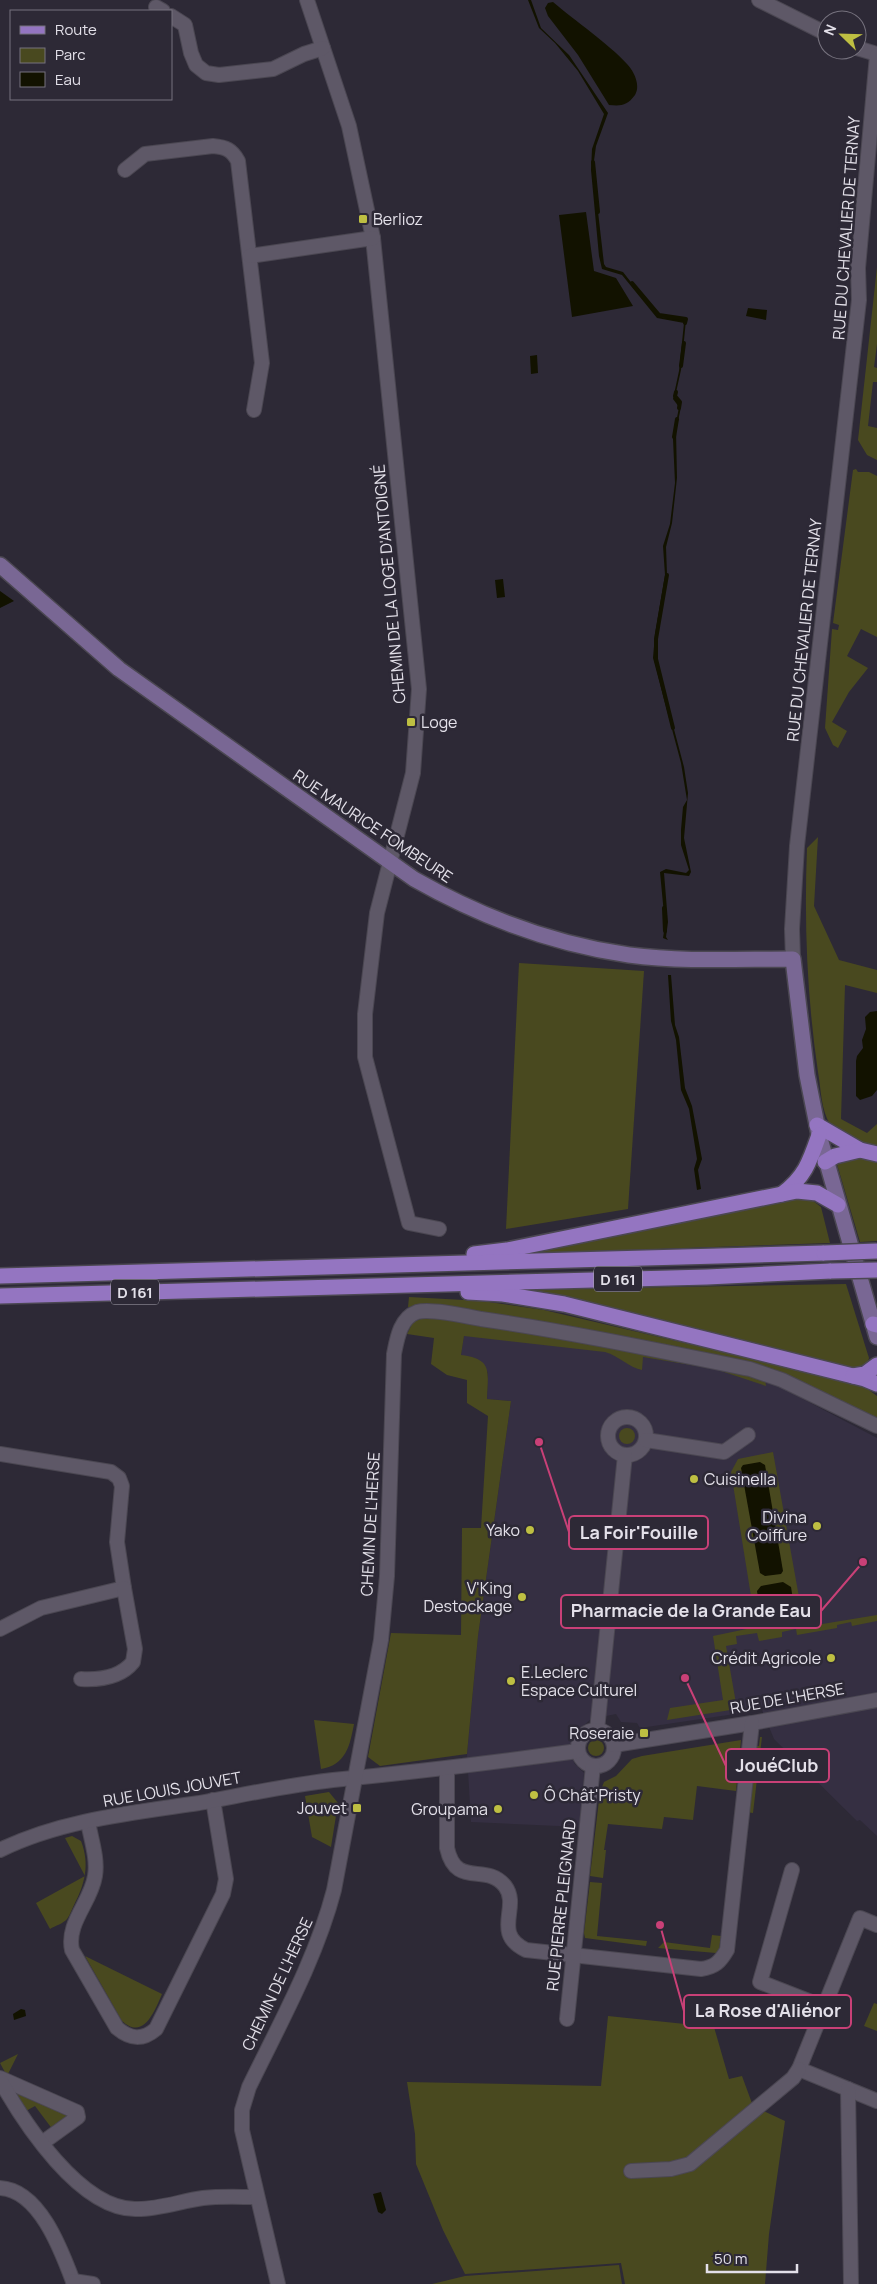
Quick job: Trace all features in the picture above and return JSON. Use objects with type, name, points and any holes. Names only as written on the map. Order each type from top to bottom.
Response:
[{"type":"main road","points":[[782,1194],[796,1184],[807,1167],[818,1130],[860,1150],[877,1154]]},
{"type":"main road","points":[[825,1162],[836,1156],[860,1150]]},
{"type":"main road","points":[[411,1264],[444,1257],[507,1250],[797,1191],[817,1193],[838,1205]]},
{"type":"main road","name":"D 161","points":[[0,1276],[877,1251]]},
{"type":"main road","name":"D 161","points":[[0,1296],[707,1277],[877,1270]]},
{"type":"main road","points":[[405,1284],[430,1292],[485,1292],[564,1304],[853,1376],[877,1384]]},
{"type":"main road","points":[[853,1376],[865,1374],[877,1365]]},
{"type":"street","name":"CHEMIN DE LA LOGE D'ANTOIGNÉ","points":[[307,0],[349,126],[373,238],[418,689],[413,773],[377,913],[365,1014],[366,1057],[409,1223],[439,1229]]},
{"type":"street","points":[[759,0],[817,29]]},
{"type":"street","points":[[172,17],[185,25],[191,53],[196,65],[206,73],[218,75],[273,69],[304,54],[323,48]]},
{"type":"street","name":"RUE DU CHEVALIER DE TERNAY","points":[[876,1328],[825,1162],[818,1130],[798,1020],[792,929],[797,846],[859,300],[858,268],[877,55]]},
{"type":"street","points":[[126,170],[145,154],[213,146],[224,147],[233,152],[238,161],[262,362],[254,410]]},
{"type":"street","points":[[250,256],[373,238]]},
{"type":"street","name":"RUE MAURICE FOMBEURE","points":[[0,565],[119,669],[389,862],[445,897],[516,927],[591,949],[631,955],[680,958],[793,959]]},
{"type":"street","name":"CHEMIN DE L'HERSE","points":[[278,2284],[256,2198],[242,2130],[242,2110],[249,2087],[314,1953],[326,1923],[334,1890],[380,1640],[387,1576],[394,1354],[397,1337],[404,1322],[417,1312],[438,1312],[750,1369],[782,1380],[877,1426]]},
{"type":"street","points":[[630,1417],[636,1419],[644,1428],[646,1440],[644,1446],[636,1453],[625,1455],[615,1450],[609,1441],[610,1429],[618,1420],[630,1417]]},
{"type":"street","points":[[646,1440],[724,1452],[748,1435]]},
{"type":"street","points":[[0,1454],[111,1472],[119,1478],[122,1486],[117,1542],[135,1649],[133,1662],[124,1670],[105,1678],[81,1679]]},
{"type":"street","points":[[597,1730],[625,1455]]},
{"type":"street","points":[[0,1629],[41,1608],[124,1588]]},
{"type":"street","name":"RUE DE L'HERSE","points":[[614,1745],[752,1723],[877,1700]]},
{"type":"street","points":[[447,1768],[447,1848],[450,1860],[456,1869],[468,1874],[485,1875],[498,1879],[506,1888],[509,1897],[507,1924],[510,1937],[517,1945],[526,1950],[701,1969],[711,1967],[721,1961],[727,1950],[752,1723]]},
{"type":"street","points":[[597,1730],[608,1734],[614,1745],[609,1761],[593,1766],[583,1761],[578,1751],[583,1736],[597,1730]]},
{"type":"street","points":[[354,1779],[578,1751]]},
{"type":"street","name":"RUE PIERRE PLEIGNARD","points":[[567,2019],[593,1766]]},
{"type":"street","name":"RUE LOUIS JOUVET","points":[[0,1850],[34,1835],[88,1822],[335,1780],[354,1779]]},
{"type":"street","points":[[88,1822],[96,1865],[96,1876],[93,1887],[72,1929],[70,1940],[72,1950],[117,2028],[126,2036],[138,2038],[148,2035],[156,2029],[223,1894],[226,1879],[213,1800]]},
{"type":"street","points":[[792,1870],[760,1982],[824,2007]]},
{"type":"street","points":[[631,2170],[671,2169],[690,2164],[786,2084],[799,2069],[860,1918],[877,1925]]},
{"type":"street","points":[[799,2069],[877,2101]]},
{"type":"street","points":[[0,2079],[77,2112],[78,2117],[42,2143]]},
{"type":"street","points":[[0,2079],[25,2120],[42,2143],[87,2191],[101,2201],[120,2208],[136,2210],[205,2198],[256,2198]]},
{"type":"street","points":[[848,2089],[851,2284]]},
{"type":"street","points":[[0,2188],[9,2189],[22,2195],[33,2205],[58,2243],[74,2283],[93,2284]]},
{"type":"shaded area","points":[[464,1335],[643,1353],[765,1379],[877,1438],[877,1836],[860,1820],[857,1821],[774,1739],[762,1710],[640,1728],[637,1723],[621,1722],[616,1714],[591,1719],[571,1737],[574,1763],[584,1773],[581,1827],[471,1822],[467,1754],[478,1636],[511,1401],[487,1399],[488,1372],[461,1355]]},
{"type":"green space","points":[[877,267],[877,344],[874,367],[877,368],[877,382],[873,382],[868,426],[877,428],[877,460],[867,455],[858,440]]},
{"type":"green space","points":[[856,469],[858,472],[869,472],[877,476],[877,637],[861,629],[847,656],[868,668],[849,692],[832,722],[847,731],[838,748],[833,745],[825,728],[832,629],[838,630],[839,625],[833,623],[853,470]]},
{"type":"green space","points":[[818,837],[814,906],[839,960],[877,970],[877,993],[845,985],[841,1119],[867,1133],[877,1124],[877,1148],[851,1139],[833,1128],[827,1118],[822,1099],[811,1016],[806,932],[807,848]]},
{"type":"green space","points":[[519,963],[644,971],[628,1209],[506,1229]]},
{"type":"green space","points":[[844,1156],[877,1158],[877,1241],[860,1242],[836,1161]]},
{"type":"green space","points":[[794,1197],[812,1200],[821,1207],[830,1243],[515,1254]]},
{"type":"green space","points":[[846,1284],[869,1358],[867,1365],[860,1370],[849,1370],[495,1290]]},
{"type":"green space","points":[[409,1297],[482,1301],[544,1310],[852,1382],[865,1387],[877,1396],[877,1421],[792,1378],[434,1307],[408,1307]]},
{"type":"green space","points":[[426,1317],[442,1317],[643,1353],[765,1379],[766,1386],[715,1369],[643,1357],[642,1370],[605,1352],[464,1336],[461,1355],[479,1360],[484,1363],[486,1368],[488,1374],[487,1399],[511,1401],[478,1636],[467,1754],[380,1766],[368,1757],[391,1633],[461,1635],[462,1528],[481,1528],[488,1416],[467,1403],[467,1380],[447,1375],[431,1364],[434,1338],[407,1334],[413,1322]]},
{"type":"green space","points":[[627,1428],[633,1430],[635,1436],[633,1442],[627,1444],[621,1442],[619,1436],[621,1430]]},
{"type":"green space","points":[[773,1452],[804,1625],[798,1628],[877,1615],[877,1621],[852,1626],[851,1622],[837,1625],[837,1628],[797,1635],[796,1629],[782,1632],[782,1637],[759,1641],[757,1633],[736,1636],[737,1644],[726,1646],[737,1709],[667,1720],[670,1708],[723,1700],[713,1636],[756,1627],[731,1472],[738,1459]]},
{"type":"green space","points":[[314,1720],[354,1724],[351,1739],[341,1759],[329,1767],[321,1769]]},
{"type":"green space","points":[[760,1737],[762,1737],[753,1813],[746,1812],[753,1746],[759,1746]]},
{"type":"green space","points":[[596,1740],[604,1748],[596,1756],[588,1748]]},
{"type":"green space","points":[[741,1740],[736,1791],[697,1786],[693,1820],[664,1817],[662,1829],[608,1824],[604,1850],[606,1850],[603,1878],[590,1876],[600,1792],[604,1782],[616,1776],[632,1759]]},
{"type":"green space","points":[[329,1792],[338,1803],[331,1847],[312,1837],[305,1796]]},
{"type":"green space","points":[[72,1836],[81,1841],[84,1849],[85,1875],[65,1838]]},
{"type":"green space","points":[[84,1876],[78,1897],[68,1917],[64,1922],[50,1929],[36,1903]]},
{"type":"green space","points":[[590,1882],[602,1883],[597,1936],[647,1941],[646,1946],[585,1938]]},
{"type":"green space","points":[[712,1935],[721,1936],[719,1949],[716,1953],[658,1948],[664,1942],[710,1948]]},
{"type":"green space","points":[[85,1956],[162,1994],[148,2021],[137,2027],[130,2026],[122,2021]]},
{"type":"green space","points":[[874,2003],[877,2004],[877,2031],[864,2026]]},
{"type":"green space","points":[[608,2016],[714,2027],[729,2079],[742,2076],[753,2106],[785,2121],[769,2234],[765,2284],[625,2284],[621,2263],[465,2274],[443,2230],[416,2164],[415,2134],[407,2082],[601,2086]]},
{"type":"green space","points":[[18,2054],[7,2076],[0,2063]]},
{"type":"green space","points":[[16,2089],[69,2113],[70,2118],[53,2130],[35,2106],[26,2111],[14,2093]]},
{"type":"green space","points":[[619,2265],[622,2284],[432,2284],[465,2276]]},
{"type":"water","points":[[528,0],[531,0],[541,28],[569,55],[608,113],[596,146],[593,168],[604,264],[606,267],[623,272],[652,309],[661,317],[686,320],[681,370],[675,397],[681,407],[676,431],[677,478],[672,523],[666,547],[667,574],[656,644],[657,665],[684,767],[688,793],[684,838],[691,872],[689,876],[664,873],[668,922],[666,937],[668,940],[663,938],[665,925],[660,872],[666,869],[686,873],[689,870],[681,845],[683,807],[687,800],[681,763],[653,658],[665,575],[663,546],[670,524],[675,483],[673,439],[679,407],[673,399],[679,371],[684,323],[657,318],[622,275],[602,269],[599,256],[591,170],[592,149],[604,114],[578,71],[555,43],[539,28]]},
{"type":"water","points":[[553,2],[611,48],[630,67],[636,79],[637,91],[629,101],[620,105],[609,105],[578,55],[548,16],[545,8],[548,3]]},
{"type":"water","points":[[586,212],[594,271],[616,278],[633,306],[572,317],[559,215]]},
{"type":"water","points":[[748,308],[767,310],[766,320],[746,316]]},
{"type":"water","points":[[537,355],[538,373],[531,374],[530,356]]},
{"type":"water","points":[[503,579],[505,597],[497,598],[495,580]]},
{"type":"water","points":[[0,591],[14,601],[0,608]]},
{"type":"water","points":[[668,975],[671,975],[675,1025],[679,1037],[685,1088],[692,1106],[702,1159],[698,1170],[701,1189],[697,1190],[694,1169],[697,1159],[689,1109],[681,1090],[676,1040],[671,1021]]},
{"type":"water","points":[[877,1011],[877,1090],[872,1096],[860,1100],[856,1096],[856,1061],[863,1048],[862,1040],[866,1029],[865,1017],[870,1012]]},
{"type":"water","points":[[760,1462],[765,1465],[783,1571],[781,1574],[765,1576],[760,1573],[741,1468],[743,1465]]},
{"type":"water","points":[[783,1582],[791,1587],[796,1618],[791,1625],[767,1628],[762,1624],[757,1591],[761,1586]]},
{"type":"water","points":[[21,2009],[25,2010],[26,2016],[14,2020],[13,2014]]},
{"type":"water","points":[[381,2192],[386,2210],[382,2214],[378,2212],[373,2194]]},
{"type":"waterway","points":[[593,162],[598,212]]},
{"type":"waterway","points":[[632,283],[659,315],[686,319],[685,323]]},
{"type":"waterway","points":[[681,366],[684,343]]},
{"type":"waterway","points":[[676,392],[675,396],[680,402],[679,408]]},
{"type":"waterway","points":[[674,437],[677,419]]},
{"type":"waterway","points":[[667,575],[656,639],[656,659],[673,728]]},
{"type":"waterway","points":[[664,908],[665,931]]},
{"type":"place","name":"Berlioz","points":[[363,219]]},
{"type":"place","name":"Loge","points":[[411,722]]},
{"type":"place","name":"La Foir'Fouille","points":[[539,1442]]},
{"type":"place","name":"Cuisinella","points":[[694,1479]]},
{"type":"place","name":"Divina Coiffure","points":[[817,1526]]},
{"type":"place","name":"Yako","points":[[530,1530]]},
{"type":"place","name":"Pharmacie de la Grande Eau","points":[[863,1562]]},
{"type":"place","name":"V'King Destockage","points":[[522,1597]]},
{"type":"place","name":"Crédit Agricole","points":[[831,1658]]},
{"type":"place","name":"JouéClub","points":[[685,1678]]},
{"type":"place","name":"E.Leclerc Espace Culturel","points":[[511,1681]]},
{"type":"place","name":"Roseraie","points":[[644,1733]]},
{"type":"place","name":"Ô Chât'Pristy","points":[[534,1795]]},
{"type":"place","name":"Jouvet","points":[[357,1808]]},
{"type":"place","name":"Groupama","points":[[498,1809]]},
{"type":"place","name":"La Rose d'Aliénor","points":[[660,1925]]}]
